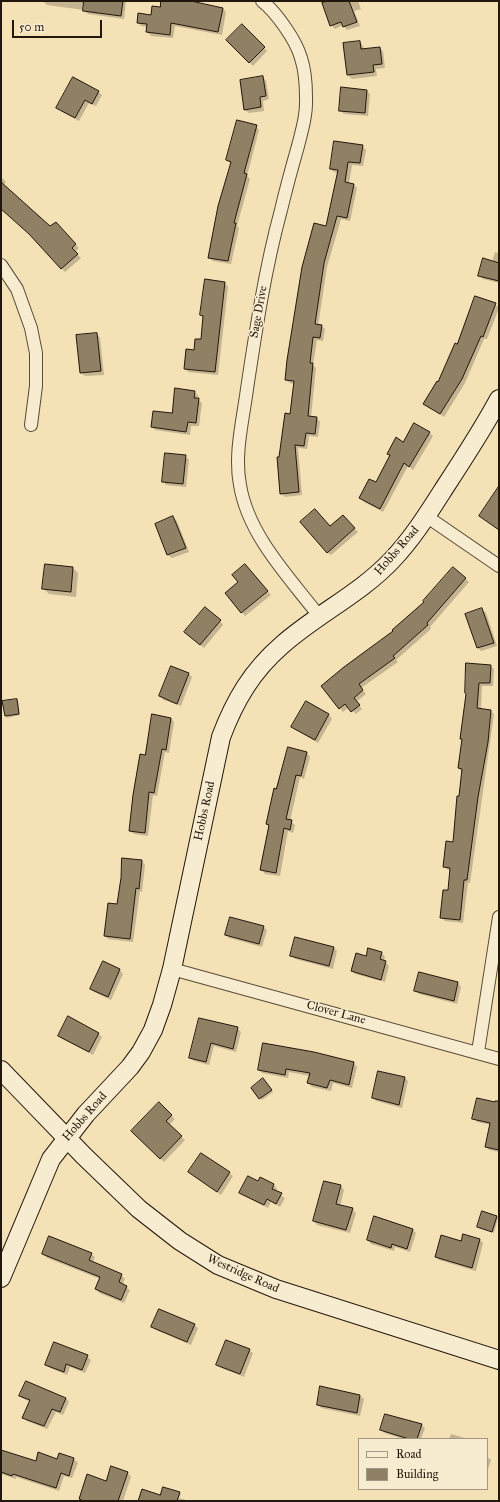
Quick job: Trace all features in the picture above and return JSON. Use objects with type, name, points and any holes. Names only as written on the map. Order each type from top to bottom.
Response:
[{"type":"street","name":"Sage Drive","points":[[262,1],[269,7],[287,29],[301,56],[305,76],[306,99],[304,123],[271,246],[257,325],[241,429],[238,463],[239,484],[245,505],[256,532],[319,616]]},
{"type":"street","points":[[1,265],[17,289],[31,328],[36,353],[36,386],[31,426]]},
{"type":"street","name":"Hobbs Road","points":[[1,1278],[51,1159],[86,1114],[141,1052],[158,1018],[172,969],[221,737],[239,696],[253,676],[282,645],[319,616],[377,576],[393,560],[411,539],[485,424],[499,399]]},
{"type":"street","points":[[426,516],[499,566]]},
{"type":"street","points":[[478,1052],[499,917]]},
{"type":"street","name":"Clover Lane","points":[[172,969],[499,1059]]},
{"type":"street","name":"Westridge Road","points":[[1,1070],[139,1209],[180,1241],[218,1265],[276,1290],[499,1360]]},
{"type":"building","points":[[84,1],[123,1],[121,16],[83,11]]},
{"type":"building","points":[[161,1],[191,1],[223,8],[218,32],[171,23],[170,35],[146,32],[147,24],[137,23],[138,13],[151,15],[152,6],[160,7]]},
{"type":"building","points":[[328,1],[349,1],[357,22],[343,27],[341,22],[330,26],[322,3]]},
{"type":"building","points":[[242,24],[265,47],[249,63],[226,40]]},
{"type":"building","points":[[360,41],[361,49],[380,47],[382,64],[373,65],[374,72],[347,75],[343,43]]},
{"type":"building","points":[[263,76],[266,96],[260,97],[261,107],[244,110],[240,80]]},
{"type":"building","points":[[73,77],[99,91],[92,104],[85,100],[75,118],[56,108]]},
{"type":"building","points":[[341,87],[367,90],[365,113],[339,111]]},
{"type":"building","points":[[237,120],[257,125],[244,173],[247,174],[234,223],[236,223],[228,261],[208,258],[218,206],[231,162],[226,160]]},
{"type":"building","points":[[334,141],[363,145],[360,163],[348,162],[345,182],[354,184],[347,218],[337,216],[324,263],[315,324],[322,325],[320,338],[313,337],[310,363],[313,363],[308,416],[317,417],[315,434],[306,433],[304,446],[295,445],[299,492],[280,494],[277,457],[279,457],[285,413],[290,414],[294,381],[285,380],[287,360],[302,267],[314,223],[326,226],[338,170],[330,169]]},
{"type":"building","points":[[1,182],[50,226],[56,222],[76,244],[72,248],[78,254],[61,269],[29,234],[1,209]]},
{"type":"building","points":[[483,258],[499,263],[499,281],[478,276]]},
{"type":"building","points":[[205,279],[225,282],[215,372],[184,369],[186,349],[194,350],[195,339],[201,339],[203,316],[200,315]]},
{"type":"building","points":[[475,296],[496,303],[483,337],[481,336],[462,379],[440,414],[423,404],[437,381],[438,382],[455,343],[457,344]]},
{"type":"building","points":[[97,333],[101,371],[80,373],[76,335]]},
{"type":"building","points":[[175,388],[195,391],[194,398],[199,398],[196,423],[188,422],[186,432],[151,427],[153,411],[172,413]]},
{"type":"building","points":[[414,423],[430,432],[409,467],[404,463],[380,509],[359,498],[369,479],[376,482],[390,455],[387,454],[396,437],[403,442]]},
{"type":"building","points":[[165,453],[186,455],[183,484],[162,482]]},
{"type":"building","points":[[499,486],[499,530],[479,516]]},
{"type":"building","points":[[315,509],[330,526],[343,515],[355,528],[327,553],[300,522]]},
{"type":"building","points":[[173,516],[186,548],[167,555],[155,524]]},
{"type":"building","points":[[45,564],[73,567],[71,592],[42,589]]},
{"type":"building","points":[[245,564],[268,591],[241,613],[225,593],[238,582],[232,575]]},
{"type":"building","points":[[453,567],[466,578],[427,623],[428,625],[393,656],[395,658],[359,684],[363,690],[354,698],[360,705],[351,712],[345,704],[339,709],[321,686],[393,631],[392,630],[424,602],[423,601]]},
{"type":"building","points":[[205,607],[221,620],[200,645],[184,632]]},
{"type":"building","points":[[482,608],[494,643],[477,648],[465,614]]},
{"type":"building","points":[[466,663],[491,665],[490,683],[479,683],[477,708],[491,710],[488,742],[478,797],[467,880],[464,880],[460,920],[440,918],[443,890],[448,890],[450,868],[443,867],[446,841],[453,842],[457,796],[459,796],[462,769],[458,768],[466,694]]},
{"type":"building","points":[[171,666],[189,673],[177,704],[159,696]]},
{"type":"building","points":[[17,699],[19,714],[5,716],[2,701]]},
{"type":"building","points":[[306,701],[329,714],[315,740],[291,727]]},
{"type":"building","points":[[152,714],[171,718],[166,750],[162,749],[154,793],[149,792],[145,833],[129,831],[140,754],[145,755]]},
{"type":"building","points":[[288,747],[307,752],[301,776],[296,775],[286,819],[292,820],[290,830],[284,828],[276,873],[260,870],[269,825],[266,824],[274,788],[276,789]]},
{"type":"building","points":[[122,858],[142,860],[139,889],[136,888],[130,939],[104,936],[108,903],[117,904]]},
{"type":"building","points":[[230,917],[264,926],[259,944],[225,935]]},
{"type":"building","points":[[295,937],[334,947],[329,966],[290,956]]},
{"type":"building","points":[[368,948],[382,952],[380,959],[386,961],[381,980],[351,971],[356,953],[366,956]]},
{"type":"building","points":[[103,961],[120,969],[108,997],[90,989]]},
{"type":"building","points":[[419,972],[458,982],[454,1001],[414,991]]},
{"type":"building","points":[[68,1016],[99,1033],[89,1052],[58,1036]]},
{"type":"building","points":[[199,1018],[238,1027],[233,1049],[211,1043],[206,1062],[189,1058]]},
{"type":"building","points":[[263,1043],[314,1052],[354,1062],[349,1085],[330,1080],[327,1088],[307,1083],[310,1073],[286,1069],[285,1075],[258,1070]]},
{"type":"building","points":[[378,1071],[405,1077],[399,1105],[372,1098]]},
{"type":"building","points":[[263,1078],[272,1090],[259,1099],[251,1088]]},
{"type":"building","points":[[477,1098],[495,1102],[499,1101],[499,1150],[485,1147],[490,1123],[472,1119]]},
{"type":"building","points":[[159,1102],[172,1115],[166,1121],[182,1136],[160,1159],[131,1131]]},
{"type":"building","points":[[201,1153],[230,1172],[217,1192],[188,1172]]},
{"type":"building","points":[[248,1176],[258,1181],[260,1177],[274,1184],[272,1189],[282,1193],[276,1204],[267,1199],[264,1205],[239,1193]]},
{"type":"building","points":[[324,1181],[341,1185],[336,1204],[353,1208],[346,1230],[313,1221]]},
{"type":"building","points":[[482,1211],[497,1216],[492,1232],[477,1227]]},
{"type":"building","points":[[374,1216],[413,1229],[407,1249],[392,1244],[391,1248],[367,1240]]},
{"type":"building","points":[[463,1234],[480,1239],[472,1268],[435,1257],[441,1235],[461,1241]]},
{"type":"building","points":[[49,1236],[92,1253],[89,1260],[122,1274],[119,1282],[127,1286],[121,1300],[95,1289],[100,1277],[42,1254]]},
{"type":"building","points":[[159,1309],[195,1324],[187,1342],[151,1327]]},
{"type":"building","points":[[226,1340],[250,1349],[240,1374],[216,1365]]},
{"type":"building","points":[[54,1342],[88,1355],[82,1370],[66,1364],[64,1372],[45,1365]]},
{"type":"building","points":[[26,1381],[66,1398],[60,1412],[52,1409],[44,1426],[22,1418],[30,1400],[19,1396]]},
{"type":"building","points":[[320,1386],[360,1395],[357,1413],[317,1405]]},
{"type":"building","points":[[385,1414],[422,1424],[417,1438],[406,1438],[380,1430]]},
{"type":"building","points":[[1,1450],[36,1461],[38,1452],[57,1459],[59,1453],[74,1458],[69,1476],[61,1473],[56,1488],[13,1474],[12,1476],[1,1472]]},
{"type":"building","points":[[111,1466],[128,1472],[118,1501],[84,1501],[79,1499],[87,1474],[106,1481]]},
{"type":"building","points":[[163,1487],[180,1492],[177,1501],[138,1501],[142,1489],[160,1495]]}]
